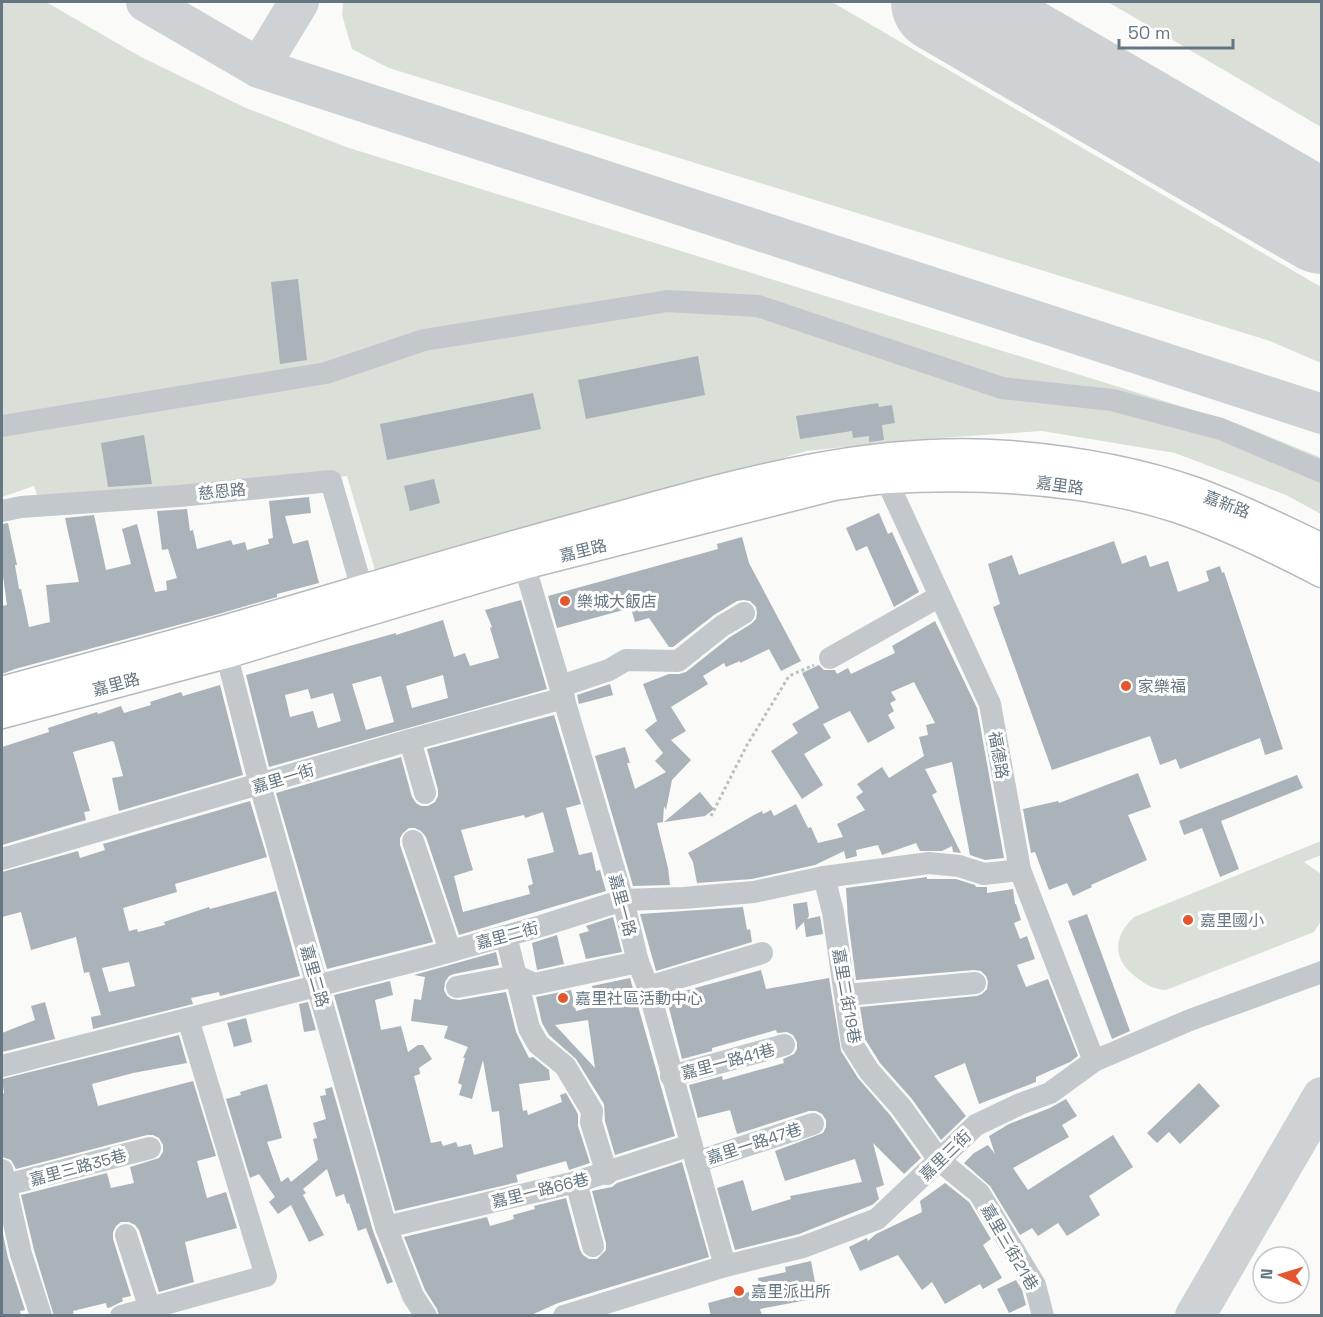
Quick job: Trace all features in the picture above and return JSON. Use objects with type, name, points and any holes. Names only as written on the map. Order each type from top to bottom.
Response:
[{"type":"main road","name":"嘉里路","points":[[2,691],[223,643],[362,590],[834,486],[886,468],[943,454],[1007,455],[1087,465],[1127,473]]},
{"type":"main road","name":"嘉里路","points":[[886,468],[1054,483],[1123,495],[1176,508]]},
{"type":"main road","name":"嘉新路","points":[[1127,473],[1193,491],[1258,516],[1322,548]]},
{"type":"main road","name":"嘉新路","points":[[1176,508],[1252,536],[1322,573]]},
{"type":"main road","name":"嘉里路","points":[[2,714],[223,643],[521,554]]},
{"type":"street","points":[[2,426],[326,373],[424,340],[668,301],[758,306],[1002,388],[1112,400],[1221,429],[1322,472]]},
{"type":"street","name":"福德路","points":[[886,468],[940,596],[990,704],[1020,870],[1094,1061]]},
{"type":"street","name":"慈恩路","points":[[2,512],[21,507],[179,496],[331,481],[362,590]]},
{"type":"street","name":"嘉里一路","points":[[521,554],[638,962],[648,987],[671,1076],[726,1266]]},
{"type":"street","points":[[830,658],[940,596]]},
{"type":"street","name":"嘉里一街","points":[[2,859],[260,785],[562,692],[627,660],[678,661],[722,626],[744,613]]},
{"type":"street","name":"嘉里二路","points":[[223,643],[260,785],[386,1227],[413,1296],[426,1316]]},
{"type":"street","points":[[410,740],[424,793]]},
{"type":"street","points":[[413,841],[450,950]]},
{"type":"street","name":"嘉里二街","points":[[2,1066],[506,936],[622,900],[754,892],[824,877],[929,863],[959,866],[984,874],[1020,870]]},
{"type":"street","name":"嘉里二街19巷","points":[[824,877],[833,912],[852,1044],[869,1071],[901,1107],[940,1161]]},
{"type":"street","points":[[506,936],[529,1028],[538,1044],[565,1066],[592,1111],[591,1122],[607,1174]]},
{"type":"street","points":[[648,987],[762,953]]},
{"type":"street","points":[[457,987],[517,976],[534,984],[638,962]]},
{"type":"street","name":"嘉里三街","points":[[564,1316],[726,1266],[803,1247],[877,1219],[976,1125],[1020,1104],[1050,1094],[1094,1061],[1190,1020],[1322,972]]},
{"type":"street","points":[[846,995],[975,983]]},
{"type":"street","points":[[121,1316],[266,1276],[188,1019]]},
{"type":"street","name":"嘉里一路41巷","points":[[671,1076],[784,1045]]},
{"type":"street","name":"嘉里一路47巷","points":[[693,1154],[813,1124]]},
{"type":"street","name":"嘉里三路35巷","points":[[4,1178],[150,1148]]},
{"type":"street","name":"嘉里一路66巷","points":[[386,1227],[693,1154]]},
{"type":"street","name":"嘉里三街21巷","points":[[940,1161],[979,1193],[1035,1285],[1043,1316]]},
{"type":"street","points":[[4,1178],[11,1257],[41,1316]]},
{"type":"street","points":[[576,1182],[593,1246]]},
{"type":"street","points":[[126,1235],[150,1309]]},
{"type":"path","points":[[711,816],[747,745],[789,675],[830,658]]},
{"type":"shaded area","points":[[2,2],[46,2],[141,57],[246,108],[346,147],[1238,424],[1322,458],[1321,514],[1286,495],[1175,453],[1042,431],[924,439],[806,451],[378,580],[347,476],[175,492],[43,513],[34,486],[2,497]]},
{"type":"shaded area","points":[[343,2],[832,2],[1321,287],[1321,363],[1270,341],[389,68],[352,49],[342,15]]},
{"type":"shaded area","points":[[1108,2],[1321,2],[1321,127]]},
{"type":"shaded area","points":[[1321,841],[1321,855],[1304,862],[1321,874],[1321,921],[1314,932],[1166,990],[1153,988],[1143,982],[1123,963],[1119,955],[1119,940],[1122,932],[1134,917]]},
{"type":"building","points":[[298,279],[307,360],[280,364],[271,282]]},
{"type":"building","points":[[698,356],[705,395],[586,419],[578,380]]},
{"type":"building","points":[[533,393],[541,429],[387,460],[380,424]]},
{"type":"building","points":[[878,403],[879,407],[892,405],[895,423],[882,425],[884,440],[869,442],[869,436],[853,438],[852,431],[800,439],[796,416]]},
{"type":"building","points":[[144,435],[152,484],[108,487],[101,443]]},
{"type":"building","points":[[434,479],[440,503],[410,511],[404,486]]},
{"type":"building","points":[[309,497],[311,513],[285,516],[293,544],[308,540],[319,583],[277,594],[277,597],[215,615],[2,674],[2,606],[7,605],[2,569],[2,524],[8,523],[17,565],[15,565],[19,589],[21,589],[29,627],[50,622],[46,585],[79,582],[65,518],[94,515],[106,570],[131,564],[122,529],[137,524],[155,592],[167,590],[166,581],[177,578],[168,549],[162,550],[157,511],[187,509],[190,531],[193,530],[197,549],[231,540],[233,545],[245,542],[247,550],[269,544],[268,539],[273,538],[269,501]]},
{"type":"building","points":[[879,513],[888,534],[892,532],[919,592],[894,607],[867,546],[856,551],[846,528]]},
{"type":"building","points":[[742,537],[749,563],[801,661],[781,671],[769,649],[740,663],[740,661],[726,667],[724,663],[703,676],[708,684],[671,707],[686,731],[671,740],[691,760],[672,780],[666,810],[664,806],[663,822],[657,823],[670,885],[633,886],[595,756],[625,747],[635,789],[666,772],[655,761],[663,753],[645,730],[657,721],[643,684],[669,674],[686,672],[730,637],[751,624],[756,619],[756,607],[750,601],[737,601],[714,615],[673,647],[669,647],[649,618],[635,622],[631,608],[557,628],[548,596],[718,549],[717,544]]},
{"type":"building","name":"家樂福","points":[[1114,541],[1122,564],[1146,555],[1150,567],[1168,561],[1178,592],[1209,581],[1206,571],[1220,566],[1222,573],[1224,572],[1283,749],[1265,755],[1260,738],[1180,769],[1176,759],[1160,765],[1150,736],[1052,770],[993,607],[1000,604],[988,564],[1012,555],[1019,575]]},
{"type":"building","points":[[521,600],[547,689],[269,767],[246,675],[396,633],[396,635],[443,620],[454,657],[465,653],[470,666],[499,658],[490,628],[492,627],[485,610]],"holes":[[[443,675],[448,698],[412,708],[406,686]],[[381,676],[394,722],[366,730],[352,684]],[[308,689],[311,699],[333,693],[341,721],[318,728],[313,711],[290,717],[285,695]]]},
{"type":"building","points":[[935,621],[977,708],[1004,858],[985,860],[970,855],[952,762],[925,769],[937,792],[932,795],[961,853],[953,852],[952,846],[942,851],[920,851],[916,843],[882,855],[878,845],[856,850],[857,856],[846,859],[844,851],[815,865],[752,879],[697,883],[693,862],[688,853],[754,815],[771,810],[774,816],[796,804],[818,843],[843,837],[837,824],[865,810],[856,797],[863,792],[857,784],[882,767],[889,778],[924,756],[919,737],[928,735],[926,725],[935,723],[914,682],[891,692],[896,700],[890,703],[894,711],[888,715],[895,728],[868,743],[850,711],[823,724],[831,738],[804,754],[823,785],[802,799],[771,751],[798,733],[792,724],[819,708],[802,673],[819,665],[824,670],[835,670],[837,674],[848,668],[851,674],[895,653],[892,646]]},
{"type":"building","points":[[610,684],[613,695],[579,704],[577,695]]},
{"type":"building","points":[[220,685],[243,775],[119,811],[112,778],[123,776],[114,742],[73,752],[90,811],[84,812],[86,820],[2,845],[2,747],[49,732],[48,728],[97,712],[98,714],[121,706],[124,713],[151,705],[150,702],[181,692],[183,696]]},
{"type":"building","points":[[554,715],[581,804],[566,808],[579,855],[592,852],[596,871],[600,870],[606,891],[459,935],[426,837],[421,831],[409,828],[400,838],[400,845],[433,942],[327,969],[276,793],[401,757],[412,797],[421,806],[428,806],[435,802],[438,790],[427,749]],"holes":[[[543,812],[554,852],[527,859],[533,884],[528,886],[530,894],[463,912],[454,876],[473,870],[461,830],[524,815],[525,818]]]},
{"type":"building","points":[[1138,773],[1151,807],[1128,815],[1147,860],[1091,885],[1092,887],[1073,896],[1067,883],[1049,890],[1035,852],[1031,853],[1023,809],[1058,801],[1059,803]]},
{"type":"building","points":[[1297,775],[1303,788],[1221,821],[1239,869],[1220,877],[1202,828],[1184,835],[1179,821]]},
{"type":"building","points":[[700,792],[714,809],[705,816],[664,822]]},
{"type":"building","points":[[250,801],[267,857],[175,884],[177,892],[123,908],[129,931],[137,929],[138,932],[165,925],[164,922],[209,907],[210,909],[276,891],[300,976],[220,996],[219,992],[191,998],[193,1004],[93,1029],[91,1017],[101,1015],[89,972],[84,973],[76,937],[31,950],[21,912],[2,917],[2,872],[78,851],[80,858],[105,850],[103,844]],"holes":[[[129,962],[135,986],[109,992],[102,968]]]},
{"type":"building","points":[[927,877],[927,879],[956,879],[976,887],[987,887],[987,893],[1013,889],[1015,904],[1021,920],[1014,923],[1020,939],[1027,936],[1035,959],[1017,965],[1026,987],[1048,979],[1078,1056],[1036,1077],[1036,1082],[979,1104],[965,1063],[934,1076],[966,1116],[941,1140],[912,1099],[880,1063],[865,1039],[860,1007],[977,996],[987,989],[986,976],[981,971],[974,970],[856,980],[846,888]]},
{"type":"building","points":[[807,902],[809,916],[807,919],[820,916],[823,934],[806,937],[804,922],[796,930],[793,904]]},
{"type":"building","points":[[743,907],[747,930],[750,929],[752,942],[656,971],[640,914]]},
{"type":"building","points":[[1087,914],[1130,1031],[1112,1039],[1068,921]]},
{"type":"building","points":[[613,917],[622,952],[586,959],[579,934],[589,931],[586,926]]},
{"type":"building","points":[[557,935],[564,964],[537,970],[532,943]]},
{"type":"building","points":[[496,952],[499,965],[449,976],[444,990],[447,996],[459,1000],[506,992],[516,1032],[529,1058],[533,1057],[549,1070],[550,1080],[519,1084],[523,1111],[527,1110],[528,1115],[562,1102],[560,1095],[566,1093],[578,1114],[578,1126],[590,1163],[569,1170],[566,1161],[516,1175],[518,1182],[395,1211],[334,995],[390,981],[393,995],[375,1000],[381,1030],[401,1026],[408,1052],[418,1045],[423,1045],[432,1059],[419,1068],[420,1074],[414,1076],[431,1143],[441,1141],[443,1146],[456,1142],[458,1147],[471,1144],[474,1155],[503,1147],[499,1111],[492,1112],[483,1060],[472,1099],[459,1095],[462,1085],[458,1083],[465,1058],[463,1058],[468,1047],[444,1038],[448,1026],[411,1021],[414,999],[421,1000],[425,977],[414,975]]},
{"type":"building","points":[[761,970],[766,989],[829,978],[841,1051],[858,1078],[890,1115],[921,1158],[904,1174],[873,1143],[884,1185],[876,1188],[879,1199],[872,1205],[799,1234],[735,1250],[717,1188],[743,1180],[752,1211],[791,1199],[790,1196],[862,1182],[855,1159],[785,1181],[775,1151],[823,1133],[826,1120],[816,1111],[809,1111],[737,1134],[730,1110],[698,1118],[689,1085],[722,1076],[723,1080],[784,1063],[783,1059],[794,1054],[797,1042],[793,1035],[787,1032],[777,1033],[776,1030],[682,1059],[666,996]]},
{"type":"building","points":[[630,978],[675,1136],[615,1155],[605,1121],[604,1104],[576,1059],[549,1035],[542,1023],[536,997],[571,990],[576,1011],[596,1006],[592,986]],"holes":[[[588,1020],[595,1068],[555,1025]]]},
{"type":"building","points":[[45,1002],[55,1039],[2,1052],[2,1033],[35,1020],[31,1006]]},
{"type":"building","points":[[308,1002],[316,1030],[304,1032],[299,1004]]},
{"type":"building","points":[[246,1018],[252,1042],[234,1047],[227,1023]]},
{"type":"building","points":[[179,1035],[187,1063],[133,1073],[92,1084],[98,1106],[193,1081],[216,1156],[197,1161],[207,1198],[226,1192],[237,1228],[185,1242],[194,1282],[159,1292],[139,1230],[129,1222],[121,1222],[113,1232],[113,1239],[131,1296],[122,1298],[123,1301],[111,1307],[107,1308],[106,1303],[73,1311],[74,1316],[54,1316],[34,1250],[21,1195],[107,1173],[111,1188],[134,1183],[130,1167],[159,1158],[163,1152],[163,1145],[159,1138],[147,1135],[16,1169],[11,1160],[2,1157],[2,1094],[4,1093],[2,1079]]},
{"type":"building","points":[[1199,1083],[1220,1106],[1180,1144],[1169,1132],[1157,1143],[1147,1133]]},
{"type":"building","points":[[267,1084],[282,1138],[267,1142],[281,1182],[288,1177],[291,1182],[318,1160],[313,1139],[317,1138],[313,1123],[326,1119],[320,1096],[326,1095],[325,1089],[332,1087],[373,1231],[393,1282],[387,1284],[366,1228],[358,1231],[344,1194],[336,1197],[327,1169],[303,1189],[306,1193],[303,1195],[324,1235],[309,1242],[291,1205],[278,1214],[269,1202],[275,1197],[259,1174],[250,1178],[226,1099]]},
{"type":"building","points":[[1066,1099],[1077,1116],[1062,1125],[1069,1137],[1013,1168],[1028,1190],[1113,1135],[1133,1167],[1089,1196],[1100,1215],[1067,1236],[1058,1223],[1038,1236],[1032,1228],[1020,1235],[990,1186],[964,1163],[974,1153],[988,1145],[995,1154],[989,1136],[1009,1124],[1050,1108]]},
{"type":"building","points":[[682,1162],[709,1257],[558,1303],[529,1316],[439,1316],[425,1290],[404,1237],[487,1217],[490,1226],[514,1219],[513,1215],[535,1209],[534,1206],[566,1198],[580,1250],[589,1259],[597,1259],[606,1250],[606,1243],[592,1191],[612,1187],[617,1183]]},
{"type":"building","points":[[945,1183],[969,1202],[991,1239],[983,1245],[1002,1278],[983,1289],[980,1284],[945,1304],[932,1282],[922,1290],[898,1255],[860,1271],[849,1247],[867,1238],[868,1241],[876,1234],[922,1212],[920,1201]]},
{"type":"building","points":[[2,1229],[8,1258],[25,1310],[20,1311],[21,1316],[2,1316]]},
{"type":"building","points":[[811,1261],[818,1298],[760,1309],[762,1316],[711,1316],[708,1303],[760,1289],[758,1278],[786,1272],[785,1267]]},
{"type":"building","points":[[1016,1280],[1022,1290],[1026,1305],[1009,1313],[997,1289]]},
{"type":"taxiway","points":[[146,2],[259,68],[1322,414]]},
{"type":"taxiway","points":[[259,68],[299,2]]},
{"type":"taxiway","points":[[1195,1316],[1322,1097]]},
{"type":"runway","points":[[942,2],[1322,223]]},
{"type":"place","name":"樂城大飯店","points":[[565,601]]},
{"type":"place","name":"家樂福","points":[[1126,686]]},
{"type":"place","name":"嘉里國小","points":[[1188,920]]},
{"type":"place","name":"嘉里社區活動中心","points":[[563,998]]},
{"type":"place","name":"嘉里派出所","points":[[739,1291]]}]
